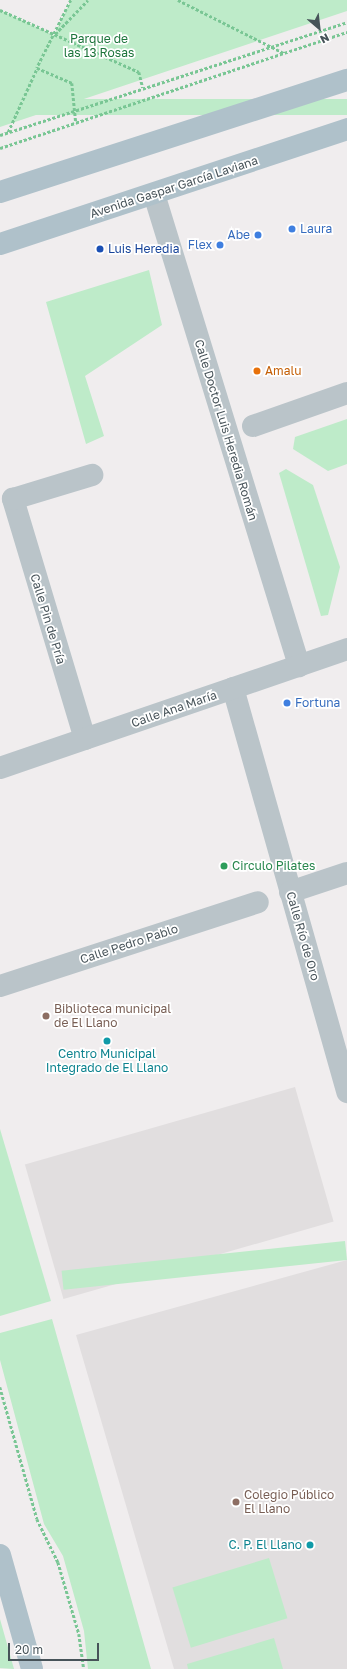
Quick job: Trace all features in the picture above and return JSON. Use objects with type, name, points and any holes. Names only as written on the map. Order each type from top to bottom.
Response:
[{"type":"main road","points":[[0,192],[347,80]]},
{"type":"main road","name":"Avenida Gaspar García Laviana","points":[[0,244],[347,129]]},
{"type":"main road","points":[[0,1555],[32,1669]]},
{"type":"street","name":"Calle Doctor Luis Heredia Román","points":[[154,194],[299,666]]},
{"type":"street","points":[[253,426],[347,393]]},
{"type":"street","name":"Calle Pin de Pría","points":[[85,739],[13,499],[92,475]]},
{"type":"street","name":"Calle Ana María","points":[[0,768],[347,649]]},
{"type":"street","name":"Calle Río de Oro","points":[[233,688],[347,1092]]},
{"type":"street","points":[[290,892],[347,873]]},
{"type":"street","name":"Calle Pedro Pablo","points":[[0,986],[258,902]]},
{"type":"path","points":[[8,132],[37,68],[71,0]]},
{"type":"path","points":[[54,35],[88,0]]},
{"type":"path","points":[[178,0],[284,53]]},
{"type":"path","points":[[0,10],[139,72],[143,88]]},
{"type":"path","points":[[0,135],[347,22]]},
{"type":"path","points":[[0,148],[347,32]]},
{"type":"path","points":[[37,68],[72,83],[76,123]]},
{"type":"path","points":[[0,1387],[37,1519],[58,1562],[79,1634],[84,1669]]},
{"type":"shaded area","points":[[295,1087],[334,1222],[63,1299],[25,1164]]},
{"type":"shaded area","name":"Colegio Público El Llano","points":[[347,1260],[347,1669],[174,1669],[76,1335]]},
{"type":"green space","name":"Parque de las 13 Rosas","points":[[71,0],[347,0],[347,11],[0,127],[0,10],[54,35]]},
{"type":"green space","points":[[0,99],[347,99],[347,115],[0,115]]},
{"type":"green space","points":[[149,270],[162,325],[85,376],[104,436],[86,444],[46,302]]},
{"type":"green space","points":[[347,419],[347,464],[328,471],[293,449],[295,437]]},
{"type":"green space","points":[[286,469],[313,485],[340,567],[328,615],[321,616],[279,473]]},
{"type":"green space","points":[[0,1129],[51,1301],[0,1316]]},
{"type":"green space","points":[[345,1241],[347,1260],[64,1290],[62,1271]]},
{"type":"green space","points":[[52,1319],[151,1669],[88,1669],[84,1631],[63,1556],[44,1524],[0,1360],[0,1333]]},
{"type":"green space","points":[[269,1558],[287,1618],[191,1648],[172,1588]]},
{"type":"green space","points":[[0,1619],[14,1669],[0,1668]]},
{"type":"green space","points":[[274,1638],[283,1669],[188,1669],[187,1664]]},
{"type":"place","name":"Laura","points":[[292,229]]},
{"type":"place","name":"Abe","points":[[258,235]]},
{"type":"place","name":"Flex","points":[[220,245]]},
{"type":"place","name":"Luis Heredia","points":[[100,249]]},
{"type":"place","name":"Amalu","points":[[257,371]]},
{"type":"place","name":"Fortuna","points":[[287,703]]},
{"type":"place","name":"Circulo Pilates","points":[[224,866]]},
{"type":"place","name":"Biblioteca municipal de El Llano","points":[[46,1016]]},
{"type":"place","name":"Centro Municipal Integrado de El Llano","points":[[107,1041]]},
{"type":"place","name":"Colegio Público El Llano","points":[[236,1502]]},
{"type":"place","name":"C. P. El Llano","points":[[310,1545]]}]
